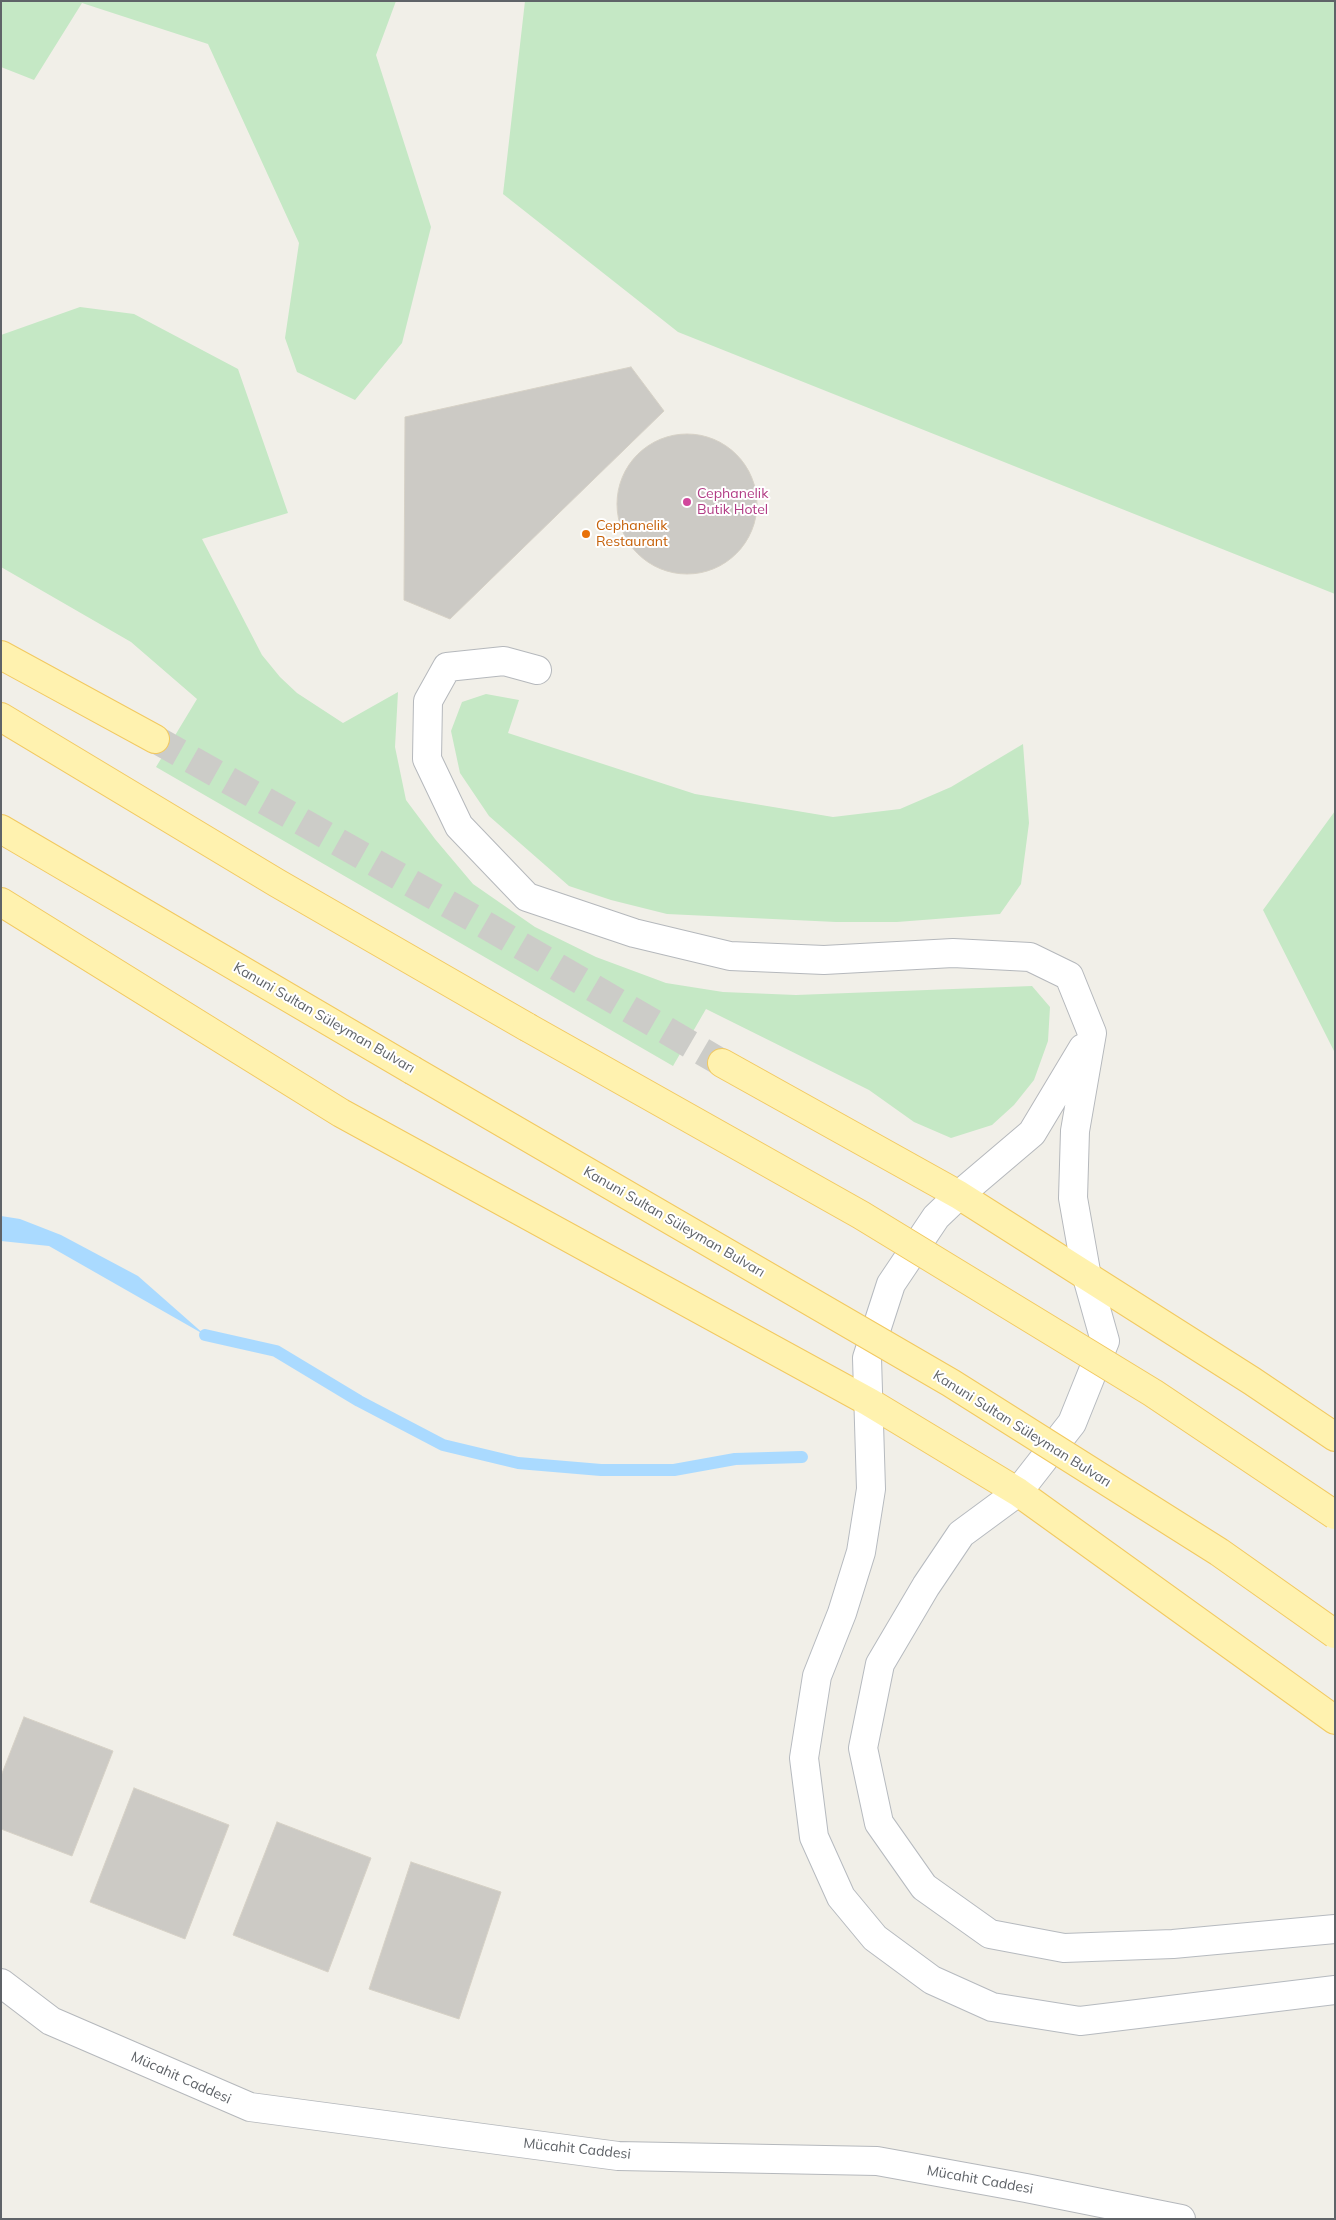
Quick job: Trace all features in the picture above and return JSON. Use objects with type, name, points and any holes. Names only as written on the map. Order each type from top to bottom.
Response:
[{"type":"main road","points":[[1,655],[155,739]]},
{"type":"main road","points":[[1,717],[277,883],[527,1027],[861,1215],[1153,1393],[1335,1515]]},
{"type":"main road","name":"Kanuni Sultan Süleyman Bulvarı","points":[[1,829],[951,1383],[1219,1552],[1335,1634]]},
{"type":"main road","points":[[1,902],[341,1113],[869,1402],[1018,1492],[1335,1720]]},
{"type":"main road","points":[[722,1063],[959,1196],[1252,1381],[1335,1437]]},
{"type":"street","points":[[537,670],[504,661],[447,667],[428,701],[426,759],[459,826],[527,897],[634,933],[730,956],[824,960],[953,953],[1030,957],[1069,976],[1092,1033],[1075,1131],[1073,1198],[1086,1277],[1104,1341],[1072,1423],[1018,1492],[961,1534],[926,1586],[880,1664],[863,1748],[879,1823],[924,1886],[990,1934],[1064,1948],[1173,1944],[1335,1929]]},
{"type":"street","points":[[1092,1033],[1032,1133],[936,1217],[891,1284],[867,1358],[871,1489],[861,1552],[842,1613],[817,1676],[804,1758],[814,1837],[841,1897],[875,1938],[932,1980],[992,2007],[1080,2021],[1335,1990]]},
{"type":"street","name":"Mücahit Caddesi","points":[[1,1983],[51,2021],[250,2108],[618,2156],[877,2161],[1181,2219]]},
{"type":"green space","points":[[1,1],[396,1],[376,55],[431,227],[402,343],[355,400],[297,372],[285,338],[299,243],[208,44],[82,3],[34,80],[1,67]]},
{"type":"green space","points":[[525,1],[1335,1],[1335,594],[678,332],[503,194]]},
{"type":"green space","points":[[80,307],[134,314],[238,369],[288,513],[202,539],[262,655],[280,677],[297,693],[343,723],[398,692],[395,747],[406,800],[435,839],[473,884],[535,927],[596,957],[666,983],[723,992],[796,995],[1032,986],[1050,1007],[1048,1041],[1034,1080],[1014,1105],[992,1125],[951,1138],[914,1122],[869,1090],[706,1009],[673,1066],[156,767],[197,699],[131,642],[1,567],[1,335]]},
{"type":"green space","points":[[486,694],[519,700],[508,733],[695,794],[833,817],[900,809],[951,787],[1023,744],[1029,823],[1021,884],[1000,914],[897,922],[836,922],[667,914],[611,900],[569,886],[489,816],[460,773],[451,731],[462,702]]},
{"type":"green space","points":[[1335,811],[1335,1053],[1263,910]]},
{"type":"water","points":[[1,1216],[20,1219],[61,1235],[138,1276],[205,1335],[49,1246],[1,1241]]},
{"type":"building","points":[[631,367],[664,411],[450,619],[404,600],[405,417]]},
{"type":"building","name":"Cephanelik Butik Hotel","points":[[687,434],[701,435],[714,439],[737,454],[752,477],[756,490],[756,518],[752,531],[737,554],[714,569],[701,573],[687,574],[673,573],[660,569],[637,554],[622,531],[618,518],[617,504],[618,490],[622,477],[637,454],[660,439],[673,435]]},
{"type":"building","points":[[24,1717],[113,1751],[72,1856],[1,1829],[1,1776]]},
{"type":"building","points":[[134,1788],[229,1825],[185,1939],[90,1902]]},
{"type":"building","points":[[277,1822],[371,1858],[328,1972],[233,1935]]},
{"type":"building","points":[[411,1862],[501,1892],[459,2019],[369,1989]]},
{"type":"waterway","points":[[205,1335],[276,1351],[359,1401],[443,1445],[518,1463],[601,1470],[674,1470],[735,1459],[802,1457]]},
{"type":"tunnel","points":[[155,739],[482,923],[722,1063]]},
{"type":"place","name":"Cephanelik Butik Hotel","points":[[687,502]]},
{"type":"place","name":"Cephanelik Restaurant","points":[[586,534]]}]
